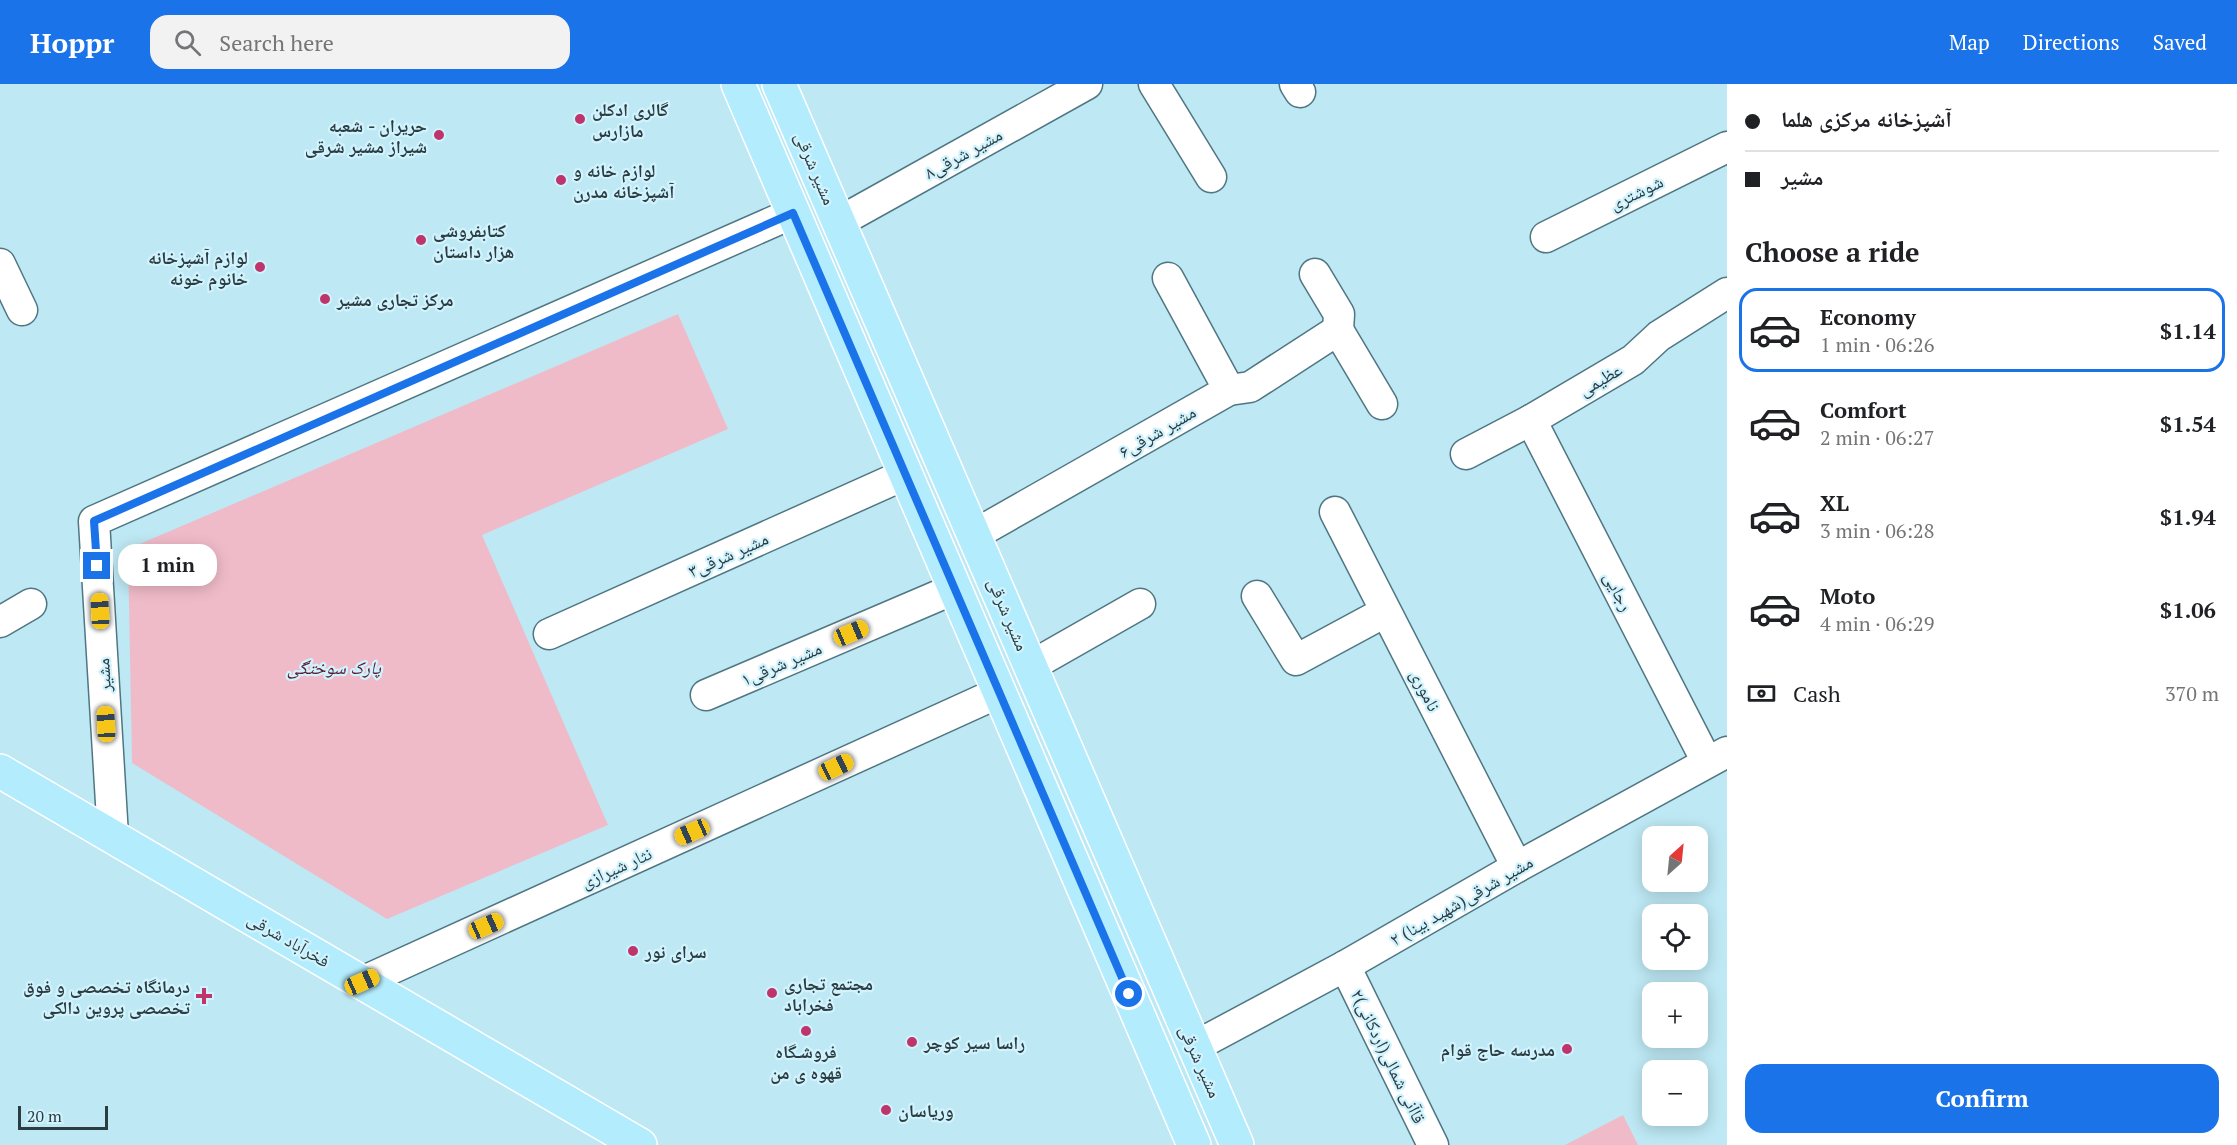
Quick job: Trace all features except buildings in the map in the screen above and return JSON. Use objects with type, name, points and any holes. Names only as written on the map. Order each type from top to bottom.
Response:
[{"type":"main road","points":[[738,84],[1194,1145]]},
{"type":"main road","name":"مشیر شرقی","points":[[779,84],[1238,1145]]},
{"type":"main road","name":"فخرآباد شرقی","points":[[6,782],[113,837],[640,1145]]},
{"type":"street","name":"مشیر شرقی۸","points":[[839,222],[1088,84]]},
{"type":"street","points":[[1154,84],[1210,177]]},
{"type":"street","name":"شوشتری","points":[[1546,237],[1727,147]]},
{"type":"street","name":"مشیر","points":[[113,837],[94,521],[793,213]]},
{"type":"street","points":[[0,264],[22,310]]},
{"type":"street","points":[[1315,274],[1339,314],[1338,330],[1382,404]]},
{"type":"street","points":[[1168,278],[1229,390]]},
{"type":"street","name":"عظیمی","points":[[1466,454],[1531,420],[1633,360],[1659,336],[1727,294]]},
{"type":"street","name":"۶مشیر شرقی","points":[[974,535],[1229,390],[1250,387],[1338,330]]},
{"type":"street","name":"رجایی","points":[[1531,420],[1717,757]]},
{"type":"street","name":"۳مشیر شرقی","points":[[549,634],[906,474]]},
{"type":"street","name":"ناموری","points":[[1335,512],[1517,867]]},
{"type":"street","name":"۱مشیر شرقی","points":[[706,695],[954,589]]},
{"type":"street","points":[[1257,596],[1296,660],[1385,612]]},
{"type":"street","points":[[0,622],[31,604]]},
{"type":"street","points":[[1031,666],[1140,604]]},
{"type":"street","name":"نثار شیرازی","points":[[362,982],[1000,692]]},
{"type":"street","name":"۲ مشیر شرقی(شهید بینا)","points":[[1194,1047],[1345,966],[1517,867],[1717,757]]},
{"type":"street","name":"۲قاآنی شمالی(اردکانی)","points":[[1345,966],[1433,1145]]},
{"type":"green space","name":"پارک سوختگی","points":[[678,314],[728,429],[482,535],[608,825],[387,919],[132,763],[128,549]]},
{"type":"green space","points":[[1623,1115],[1638,1145],[1565,1145]]},
{"type":"place","name":"گالری ادکلن مازارس","points":[[580,119]]},
{"type":"place","name":"حریران - شعبه شیراز مشیر شرقی","points":[[439,135]]},
{"type":"place","name":"لوازم خانه و آشپزخانه مدرن","points":[[561,180]]},
{"type":"place","name":"کتابفروشی هزار داستان","points":[[421,240]]},
{"type":"place","name":"لوازم آشپزخانه خانوم خونه","points":[[260,267]]},
{"type":"place","name":"مرکز تجاری مشیر","points":[[325,299]]},
{"type":"place","name":"سرای نور","points":[[633,951]]},
{"type":"place","name":"مجتمع تجاری فخراباد","points":[[772,993]]},
{"type":"place","name":"درمانگاه تخصصی و فوق تخصصی پروین دالکی","points":[[204,996]]},
{"type":"place","name":"فروشـگاه قهوه ی من","points":[[806,1031]]},
{"type":"place","name":"راسا سیر کوچر","points":[[912,1042]]},
{"type":"place","name":"مدرسه حاج قوام","points":[[1567,1049]]},
{"type":"place","name":"وریاسان","points":[[886,1110]]},
{"type":"route","points":[[97,566],[94,521],[793,213],[1129,994]]}]
